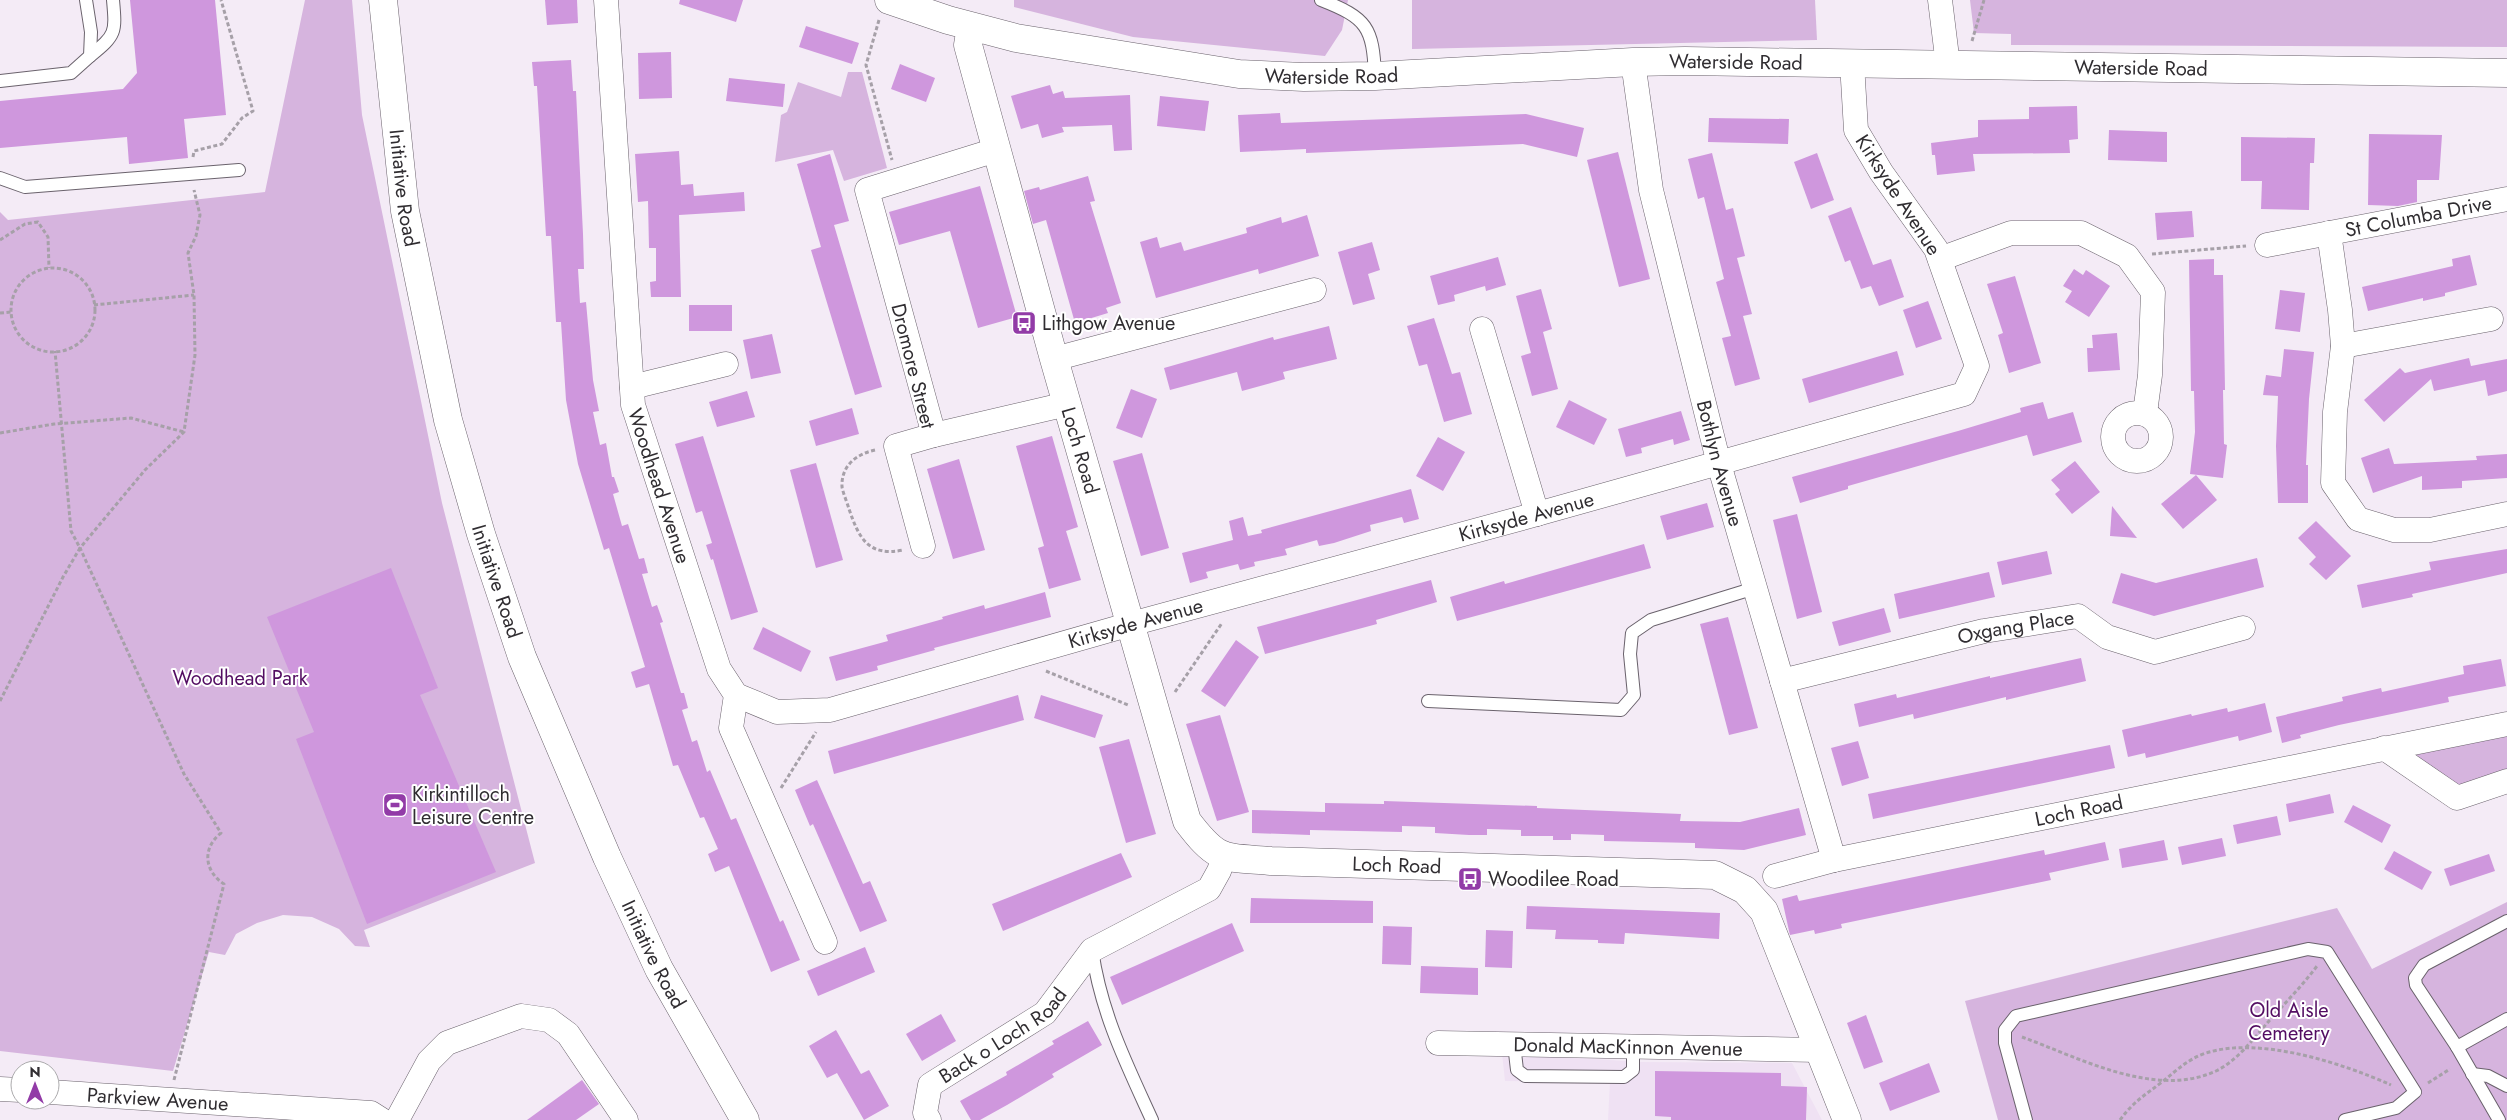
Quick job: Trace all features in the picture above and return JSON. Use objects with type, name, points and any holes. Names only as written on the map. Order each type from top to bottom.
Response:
[{"type":"main road","name":"Initiative Road","points":[[383,0],[405,211],[448,420],[481,534],[522,657],[607,857],[659,969],[745,1120]]},
{"type":"main road","name":"Waterside Road","points":[[885,7],[1079,50],[1239,74],[1304,77],[1375,76],[1633,62],[1852,63],[2507,73]]},
{"type":"main road","name":"Loch Road","points":[[971,27],[968,45],[1054,359],[1186,821],[1204,844],[1224,857],[1281,861],[1715,875],[1745,890],[1764,911],[1818,1050]]},
{"type":"main road","points":[[1818,1050],[1847,1120]]},
{"type":"street","name":"Woodhead Avenue","points":[[606,0],[633,405],[719,669],[736,695]]},
{"type":"street","points":[[1940,0],[1956,65]]},
{"type":"street","name":"Bothlyn Avenue","points":[[1633,62],[1651,190],[1719,464],[1834,860]]},
{"type":"street","name":"Kirksyde Avenue","points":[[736,695],[777,712],[830,710],[1131,624],[1241,596],[1964,394],[1977,366],[1936,249],[1863,146],[1856,130],[1852,63]]},
{"type":"street","points":[[898,182],[996,150]]},
{"type":"street","name":"Dromore Street","points":[[898,182],[867,190],[934,435],[896,446],[923,546]]},
{"type":"street","name":"St Columba Drive","points":[[2267,245],[2507,199]]},
{"type":"street","points":[[1940,260],[2011,233],[2081,233],[2127,256],[2153,292],[2150,375],[2145,413]]},
{"type":"street","name":"St Columba Drive","points":[[2329,233],[2343,346],[2335,412],[2333,482],[2358,519],[2394,530],[2430,530],[2507,514]]},
{"type":"street","points":[[1054,359],[1314,290]]},
{"type":"street","points":[[2343,346],[2491,320]]},
{"type":"street","points":[[1482,329],[1537,514]]},
{"type":"street","points":[[632,388],[726,364]]},
{"type":"street","points":[[934,435],[1067,404]]},
{"type":"street","name":"Oxgang Place","points":[[1782,681],[1984,631],[2078,616],[2107,636],[2155,652],[2243,628]]},
{"type":"street","points":[[736,695],[730,728],[825,942]]},
{"type":"street","name":"Loch Road","points":[[1775,876],[1834,860],[2507,724]]},
{"type":"street","points":[[2384,748],[2457,798],[2507,781]]},
{"type":"street","points":[[1092,950],[1209,889],[1224,857]]},
{"type":"street","name":"Back o Loch Road","points":[[930,1120],[925,1113],[930,1085],[1045,1012],[1092,950]]},
{"type":"street","points":[[398,1120],[430,1061],[447,1043],[521,1016],[549,1020],[568,1034],[626,1120]]},
{"type":"street","name":"Donald MacKinnon Avenue","points":[[1438,1043],[1818,1050]]},
{"type":"street","name":"Parkview Avenue","points":[[60,1093],[169,1098],[371,1113],[382,1120]]},
{"type":"lane","points":[[86,0],[91,32],[90,56]]},
{"type":"lane","points":[[0,81],[70,72],[110,40],[116,26],[113,0]]},
{"type":"lane","points":[[1321,0],[1364,23],[1372,44],[1375,76]]},
{"type":"lane","points":[[0,178],[25,187],[191,176],[239,170]]},
{"type":"lane","points":[[1428,701],[1621,710],[1634,695],[1630,654],[1632,633],[1651,620],[1755,588]]},
{"type":"lane","points":[[2499,1120],[2457,1047],[2416,985],[2415,978],[2424,965],[2507,921]]},
{"type":"lane","points":[[2026,1120],[2005,1043],[2005,1030],[2016,1016],[2308,949],[2327,952],[2415,1092],[2396,1108],[2345,1120]]},
{"type":"lane","points":[[1092,950],[1096,981],[1112,1035],[1152,1120]]},
{"type":"lane","points":[[2457,1047],[2507,1020]]},
{"type":"lane","points":[[1514,1044],[1517,1070],[1524,1076],[1624,1077],[1633,1070],[1633,1046]]},
{"type":"lane","points":[[2472,1074],[2488,1076],[2507,1086]]},
{"type":"path","points":[[0,701],[63,577],[80,548],[145,470],[184,432],[195,355],[194,295],[188,253],[196,236],[200,215],[191,176],[194,151],[222,144],[242,118],[254,111],[221,0]]},
{"type":"path","points":[[1956,65],[1984,0]]},
{"type":"path","points":[[885,7],[866,65],[898,182]]},
{"type":"path","points":[[0,240],[25,224],[38,222],[48,237],[49,268]]},
{"type":"path","points":[[2127,256],[2267,245]]},
{"type":"path","points":[[49,268],[71,272],[81,279],[88,288],[94,305],[93,321],[81,341],[72,348],[55,351],[38,349],[27,343],[19,334],[11,312],[12,298],[18,287],[26,278],[37,271],[49,268]]},
{"type":"path","points":[[94,305],[194,295]]},
{"type":"path","points":[[0,313],[11,312]]},
{"type":"path","points":[[55,351],[63,424],[71,531],[184,774],[221,833],[210,846],[207,855],[211,872],[224,884],[169,1098]]},
{"type":"path","points":[[0,433],[63,424],[131,418],[184,432]]},
{"type":"path","points":[[896,446],[860,454],[846,467],[842,486],[857,532],[871,546],[888,553],[923,546]]},
{"type":"path","points":[[767,811],[830,710]]},
{"type":"path","points":[[2005,1030],[2124,1074],[2163,1081],[2193,1079],[2218,1070],[2245,1048],[2309,976],[2327,952]]},
{"type":"path","points":[[2120,1120],[2133,1103],[2184,1063],[2207,1052],[2245,1048],[2310,1056],[2352,1068],[2401,1090],[2415,1092],[2464,1060]]},
{"type":"shaded area","points":[[1502,1053],[1640,1062],[1792,1063],[1822,1120],[1608,1120],[1610,1082],[1505,1081]]},
{"type":"green space","name":"Woodhead Park","points":[[305,0],[352,0],[362,115],[442,503],[535,863],[364,930],[370,947],[355,946],[339,929],[312,917],[283,915],[257,923],[236,934],[225,955],[209,952],[173,1071],[0,1051],[0,212],[8,220],[265,192]]},
{"type":"green space","points":[[1014,0],[1348,0],[1342,30],[1325,56],[1133,37],[1014,7]]},
{"type":"green space","points":[[1412,0],[1815,0],[1817,40],[1412,49]]},
{"type":"green space","points":[[1970,0],[2507,0],[2507,47],[2011,45],[2011,34],[1974,33]]},
{"type":"green space","points":[[848,72],[862,72],[887,168],[844,181],[833,150],[775,162],[781,115],[787,112],[798,82],[841,97]]},
{"type":"green space","points":[[2507,732],[2507,773],[2459,790],[2404,753]]},
{"type":"green space","name":"Old Aisle Cemetery","points":[[2507,902],[2507,1120],[1998,1120],[1965,1001],[2337,908],[2372,969]]},
{"type":"building","points":[[130,0],[215,0],[226,115],[184,119],[188,158],[129,164],[127,137],[0,148],[0,101],[123,89],[137,73]]},
{"type":"building","points":[[545,0],[577,0],[578,23],[547,25]]},
{"type":"building","points":[[680,0],[743,0],[736,22],[679,4]]},
{"type":"building","points":[[806,26],[859,43],[852,64],[799,47]]},
{"type":"building","points":[[671,52],[672,98],[639,99],[638,53]]},
{"type":"building","points":[[571,60],[573,91],[576,91],[583,234],[584,269],[578,269],[580,303],[586,302],[593,380],[599,411],[593,412],[600,445],[606,443],[612,477],[614,477],[619,492],[613,494],[622,526],[628,524],[639,559],[644,558],[648,573],[642,574],[652,607],[657,605],[663,622],[660,623],[681,693],[684,693],[688,708],[682,710],[692,742],[697,740],[707,772],[710,770],[731,820],[736,818],[780,922],[783,920],[800,960],[771,972],[729,866],[715,872],[708,854],[718,849],[704,817],[700,818],[678,765],[673,766],[649,684],[636,688],[631,672],[645,667],[609,548],[604,550],[578,464],[566,400],[561,322],[556,322],[551,236],[546,236],[537,86],[534,86],[532,62]]},
{"type":"building","points":[[900,64],[935,78],[926,102],[891,89]]},
{"type":"building","points":[[729,78],[785,84],[783,107],[726,101]]},
{"type":"building","points":[[1050,85],[1053,94],[1063,91],[1065,98],[1130,95],[1132,150],[1114,151],[1112,125],[1062,127],[1064,132],[1042,138],[1038,124],[1021,129],[1011,96]]},
{"type":"building","points":[[1160,96],[1209,101],[1205,131],[1157,126]]},
{"type":"building","points":[[2077,106],[2078,139],[2069,140],[2070,153],[1973,154],[1975,171],[1937,175],[1935,155],[1932,155],[1931,143],[1978,137],[1978,120],[2029,119],[2029,107]]},
{"type":"building","points":[[1280,113],[1281,123],[1526,114],[1584,128],[1577,157],[1523,144],[1306,153],[1306,149],[1240,152],[1238,115]]},
{"type":"building","points":[[1709,118],[1789,119],[1788,144],[1708,142]]},
{"type":"building","points":[[2109,130],[2167,132],[2167,162],[2108,160]]},
{"type":"building","points":[[2369,134],[2442,135],[2439,180],[2417,180],[2417,202],[2398,206],[2368,205]]},
{"type":"building","points":[[2241,137],[2315,138],[2314,163],[2310,163],[2309,210],[2261,209],[2262,181],[2241,181]]},
{"type":"building","points":[[679,151],[681,185],[693,184],[694,196],[744,192],[745,211],[679,215],[681,297],[651,297],[650,282],[656,281],[656,248],[649,248],[648,201],[638,202],[635,154]]},
{"type":"building","points":[[1618,152],[1650,279],[1619,287],[1587,160]]},
{"type":"building","points":[[1712,153],[1726,210],[1733,208],[1745,256],[1737,258],[1752,314],[1743,316],[1760,379],[1735,386],[1722,338],[1731,336],[1716,282],[1724,279],[1704,197],[1698,199],[1688,159]]},
{"type":"building","points":[[1817,153],[1834,200],[1811,209],[1794,162]]},
{"type":"building","points":[[830,154],[849,221],[834,225],[882,387],[855,395],[811,250],[821,247],[797,164]]},
{"type":"building","points":[[1088,176],[1095,201],[1090,202],[1121,303],[1106,308],[1108,313],[1075,323],[1046,220],[1033,224],[1024,191],[1039,187],[1040,190]]},
{"type":"building","points":[[980,186],[1017,317],[978,328],[950,231],[899,245],[889,212]]},
{"type":"building","points":[[1851,207],[1873,265],[1891,259],[1904,297],[1879,306],[1871,286],[1861,289],[1850,260],[1845,262],[1828,216]]},
{"type":"building","points":[[2192,211],[2194,237],[2157,240],[2155,213]]},
{"type":"building","points":[[1307,215],[1319,256],[1259,274],[1258,269],[1156,298],[1140,242],[1157,237],[1160,248],[1181,242],[1184,251],[1247,233],[1246,228],[1281,217],[1282,223]]},
{"type":"building","points":[[1372,242],[1380,270],[1368,274],[1375,299],[1353,305],[1338,252]]},
{"type":"building","points":[[2470,255],[2477,285],[2445,293],[2445,296],[2423,301],[2423,298],[2368,311],[2362,287],[2453,266],[2452,259]]},
{"type":"building","points":[[1498,257],[1506,285],[1486,291],[1485,286],[1454,295],[1455,301],[1438,305],[1430,276]]},
{"type":"building","points":[[2214,259],[2214,275],[2223,275],[2224,444],[2227,445],[2223,478],[2190,474],[2195,432],[2194,391],[2191,391],[2189,260]]},
{"type":"building","points":[[2074,269],[2083,275],[2086,270],[2110,286],[2089,317],[2065,302],[2072,291],[2063,286]]},
{"type":"building","points":[[2015,276],[2041,363],[2009,373],[1998,335],[2003,333],[1987,284]]},
{"type":"building","points":[[1541,289],[1552,329],[1543,332],[1558,389],[1532,396],[1521,356],[1531,353],[1516,296]]},
{"type":"building","points":[[2280,290],[2305,293],[2300,332],[2275,329]]},
{"type":"building","points":[[1928,301],[1942,339],[1916,348],[1903,310]]},
{"type":"building","points":[[689,305],[732,305],[732,331],[689,331]]},
{"type":"building","points":[[1434,318],[1452,374],[1460,372],[1472,414],[1444,422],[1427,364],[1419,366],[1407,326]]},
{"type":"building","points":[[1329,326],[1337,359],[1283,372],[1285,379],[1242,391],[1237,372],[1170,390],[1164,368],[1273,337],[1274,340]]},
{"type":"building","points":[[2117,333],[2120,370],[2088,372],[2087,348],[2093,348],[2092,335]]},
{"type":"building","points":[[772,334],[781,373],[751,379],[743,340]]},
{"type":"building","points":[[2284,349],[2314,352],[2309,399],[2306,465],[2308,465],[2308,503],[2278,503],[2276,446],[2278,396],[2263,395],[2266,375],[2281,377]]},
{"type":"building","points":[[1897,351],[1904,375],[1809,403],[1802,379]]},
{"type":"building","points":[[2469,358],[2471,366],[2507,359],[2507,391],[2488,396],[2485,380],[2434,391],[2431,379],[2384,422],[2364,400],[2400,368],[2405,373]]},
{"type":"building","points":[[1131,389],[1157,399],[1142,438],[1116,428]]},
{"type":"building","points":[[747,391],[755,417],[717,427],[709,402]]},
{"type":"building","points":[[1569,400],[1607,419],[1594,445],[1556,427]]},
{"type":"building","points":[[2043,402],[2048,419],[2073,412],[2082,442],[2033,456],[2027,435],[1848,486],[1848,489],[1800,503],[1792,477],[1958,431],[2021,412],[2020,408]]},
{"type":"building","points":[[852,408],[859,434],[816,446],[809,421]]},
{"type":"building","points":[[1681,411],[1690,440],[1674,445],[1673,439],[1641,448],[1642,453],[1626,457],[1618,429]]},
{"type":"building","points":[[703,436],[758,612],[731,620],[713,559],[711,560],[706,545],[712,543],[702,511],[696,513],[675,444]]},
{"type":"building","points":[[1052,436],[1078,527],[1066,531],[1081,580],[1049,589],[1038,548],[1044,546],[1016,446]]},
{"type":"building","points":[[1438,437],[1465,452],[1443,491],[1416,476]]},
{"type":"building","points":[[2389,448],[2394,464],[2477,460],[2476,456],[2507,454],[2507,478],[2462,481],[2462,488],[2422,490],[2422,476],[2373,493],[2361,458]]},
{"type":"building","points":[[1142,453],[1169,548],[1141,556],[1113,461]]},
{"type":"building","points":[[959,459],[985,550],[953,559],[927,469]]},
{"type":"building","points":[[2075,461],[2100,492],[2072,514],[2055,494],[2060,490],[2051,480]]},
{"type":"building","points":[[816,463],[843,560],[816,568],[790,470]]},
{"type":"building","points":[[2196,475],[2217,500],[2183,529],[2161,504]]},
{"type":"building","points":[[1411,489],[1419,519],[1404,523],[1402,517],[1370,525],[1371,531],[1334,543],[1319,546],[1317,540],[1285,549],[1287,555],[1254,562],[1255,566],[1240,570],[1238,564],[1206,572],[1208,578],[1190,583],[1182,553],[1233,540],[1229,521],[1243,517],[1248,536],[1262,533],[1261,530]]},
{"type":"building","points":[[1707,503],[1714,527],[1667,540],[1660,516]]},
{"type":"building","points":[[2112,506],[2137,538],[2110,536]]},
{"type":"building","points":[[1797,514],[1822,612],[1797,619],[1773,520]]},
{"type":"building","points":[[2316,521],[2351,556],[2326,580],[2309,564],[2316,557],[2298,538]]},
{"type":"building","points":[[1644,544],[1651,568],[1457,621],[1450,597],[1504,581],[1505,584]]},
{"type":"building","points":[[2507,549],[2507,573],[2412,594],[2413,597],[2362,608],[2357,585],[2431,570],[2429,562]]},
{"type":"building","points":[[2047,551],[2052,574],[2002,585],[1997,562]]},
{"type":"building","points":[[2257,558],[2264,587],[2154,616],[2112,603],[2121,573],[2156,583]]},
{"type":"building","name":"Kirkintilloch Leisure Centre","points":[[391,568],[438,688],[420,695],[496,872],[367,924],[296,739],[314,732],[267,617]]},
{"type":"building","points":[[1989,572],[1995,597],[1899,619],[1894,594]]},
{"type":"building","points":[[1431,580],[1437,602],[1376,620],[1377,624],[1265,654],[1257,627]]},
{"type":"building","points":[[1045,592],[1051,617],[934,648],[935,650],[877,666],[878,670],[836,681],[829,657],[888,641],[886,635],[943,619],[942,617],[984,605],[985,609]]},
{"type":"building","points":[[1884,608],[1891,632],[1839,646],[1832,622]]},
{"type":"building","points":[[1728,617],[1758,728],[1729,735],[1700,624]]},
{"type":"building","points":[[763,627],[811,651],[801,672],[753,649]]},
{"type":"building","points":[[1236,640],[1259,657],[1225,707],[1201,691]]},
{"type":"building","points":[[2081,658],[2086,681],[2006,700],[2006,697],[1914,719],[1913,714],[1859,727],[1854,704],[1896,694],[1897,698],[1990,676],[1990,678]]},
{"type":"building","points":[[2501,659],[2506,686],[2448,697],[2449,702],[2339,725],[2300,735],[2301,738],[2282,743],[2276,717],[2343,701],[2342,697],[2381,688],[2382,692],[2464,674],[2463,666]]},
{"type":"building","points":[[1018,695],[1024,720],[834,774],[828,751]]},
{"type":"building","points":[[1041,695],[1103,715],[1095,738],[1034,718]]},
{"type":"building","points":[[2265,703],[2272,732],[2239,741],[2238,736],[2146,758],[2145,753],[2128,757],[2122,730],[2191,714],[2192,716],[2227,708],[2228,712]]},
{"type":"building","points":[[1220,715],[1249,812],[1217,821],[1186,724]]},
{"type":"building","points":[[1129,739],[1156,834],[1126,843],[1099,747]]},
{"type":"building","points":[[1858,741],[1869,778],[1842,786],[1831,748]]},
{"type":"building","points":[[2110,745],[2115,768],[1873,819],[1868,794]]},
{"type":"building","points":[[817,780],[863,884],[870,881],[887,921],[860,932],[813,824],[810,826],[795,790]]},
{"type":"building","points":[[2330,794],[2334,813],[2289,822],[2286,804]]},
{"type":"building","points":[[1384,801],[1537,806],[1537,808],[1681,814],[1680,821],[1740,822],[1799,808],[1806,835],[1744,850],[1695,848],[1695,843],[1604,841],[1604,835],[1571,834],[1571,840],[1553,840],[1553,836],[1521,836],[1521,830],[1487,829],[1487,835],[1435,833],[1435,827],[1402,826],[1402,832],[1310,830],[1310,835],[1252,833],[1252,810],[1325,812],[1325,803],[1384,804]]},
{"type":"building","points":[[2353,805],[2391,825],[2382,843],[2344,822]]},
{"type":"building","points":[[2277,816],[2281,835],[2237,844],[2233,825]]},
{"type":"building","points":[[2222,838],[2226,856],[2182,865],[2178,847]]},
{"type":"building","points":[[2164,840],[2168,860],[2122,868],[2119,849]]},
{"type":"building","points":[[2105,842],[2109,860],[2049,873],[2051,880],[1841,924],[1842,928],[1815,934],[1814,930],[1790,935],[1782,899],[1797,895],[1799,901],[2044,850],[2045,855]]},
{"type":"building","points":[[2394,851],[2432,872],[2422,890],[2384,869]]},
{"type":"building","points":[[1121,853],[1132,877],[1003,931],[992,904]]},
{"type":"building","points":[[2489,854],[2495,871],[2450,886],[2444,869]]},
{"type":"building","points":[[1251,898],[1373,901],[1373,923],[1250,923]]},
{"type":"building","points":[[1527,906],[1720,913],[1719,939],[1625,933],[1624,944],[1598,943],[1598,940],[1555,939],[1556,930],[1526,929]]},
{"type":"building","points":[[1232,923],[1244,951],[1122,1005],[1110,977]]},
{"type":"building","points":[[1383,926],[1412,927],[1411,965],[1382,964]]},
{"type":"building","points":[[1486,930],[1513,931],[1512,968],[1485,967]]},
{"type":"building","points":[[865,947],[875,972],[818,996],[807,971]]},
{"type":"building","points":[[1421,966],[1478,968],[1478,995],[1420,993]]},
{"type":"building","points":[[941,1014],[956,1041],[922,1061],[906,1034]]},
{"type":"building","points":[[1866,1015],[1883,1062],[1864,1069],[1847,1023]]},
{"type":"building","points":[[1088,1021],[1102,1045],[1052,1074],[1054,1077],[1007,1105],[980,1120],[971,1120],[960,1101],[1007,1075],[1006,1072],[1054,1044],[1052,1041]]},
{"type":"building","points":[[836,1030],[861,1074],[869,1070],[889,1106],[864,1120],[837,1073],[827,1078],[809,1046]]},
{"type":"building","points":[[1929,1063],[1940,1092],[1890,1111],[1879,1083]]},
{"type":"building","points":[[1655,1071],[1781,1073],[1781,1086],[1807,1087],[1806,1120],[1671,1120],[1671,1117],[1655,1116]]},
{"type":"building","points":[[582,1080],[599,1104],[576,1120],[527,1120]]},
{"type":"place","name":"Lithgow Avenue","points":[[1024,323]]},
{"type":"place","name":"Kirkintilloch Leisure Centre","points":[[395,805]]},
{"type":"place","name":"Woodilee Road","points":[[1470,879]]}]
